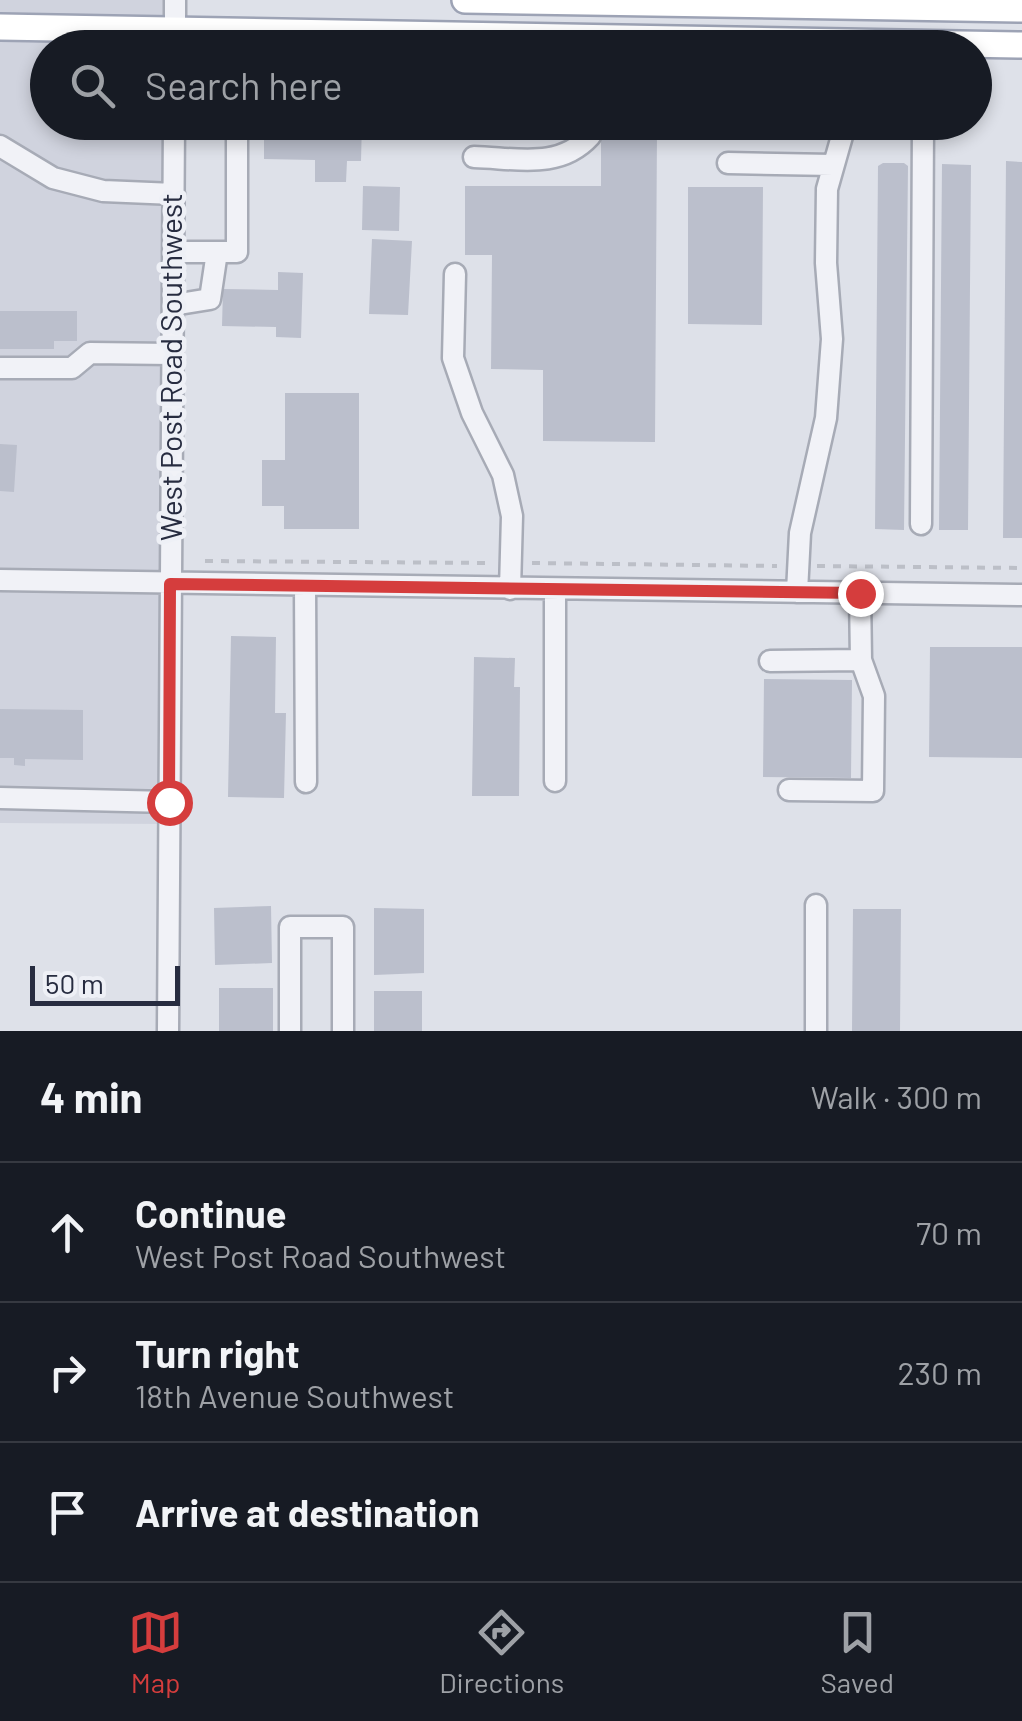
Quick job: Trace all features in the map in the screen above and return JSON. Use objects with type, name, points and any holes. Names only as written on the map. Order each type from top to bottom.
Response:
[{"type":"main road","points":[[466,0],[1022,9]]},
{"type":"main road","points":[[0,27],[44,30]]},
{"type":"main road","points":[[992,45],[1022,45]]},
{"type":"street","points":[[175,0],[175,30]]},
{"type":"street","points":[[698,2],[698,30]]},
{"type":"street","name":"West Post Road Southwest","points":[[168,1031],[174,140]]},
{"type":"street","points":[[173,252],[237,252],[237,140]]},
{"type":"street","points":[[474,157],[558,159],[577,150],[586,140]]},
{"type":"street","points":[[797,592],[800,533],[826,418],[832,338],[826,263],[828,188],[841,140]]},
{"type":"street","points":[[921,524],[923,140]]},
{"type":"street","points":[[0,146],[53,178],[103,190],[174,194]]},
{"type":"street","points":[[728,163],[833,165]]},
{"type":"street","points":[[173,305],[210,300],[217,252]]},
{"type":"street","points":[[455,274],[456,368],[472,414],[503,475],[512,516],[510,589]]},
{"type":"street","points":[[0,368],[72,368],[90,353],[172,354]]},
{"type":"street","points":[[0,580],[1022,595]]},
{"type":"street","points":[[305,586],[306,782]]},
{"type":"street","points":[[555,589],[555,782]]},
{"type":"street","points":[[789,790],[873,791],[874,696],[861,660],[860,593]]},
{"type":"street","points":[[770,661],[861,660]]},
{"type":"street","points":[[0,798],[169,802]]},
{"type":"street","points":[[816,905],[816,1031]]},
{"type":"street","points":[[290,1031],[290,926],[343,927],[343,1031]]},
{"type":"path","points":[[205,560],[1022,568]]},
{"type":"shaded area","points":[[0,0],[175,0],[175,30],[30,30],[30,140],[174,140],[169,824],[0,823]]},
{"type":"building","points":[[264,140],[362,140],[361,161],[347,161],[346,182],[315,182],[315,160],[264,159]]},
{"type":"building","points":[[601,140],[657,140],[655,442],[543,441],[543,370],[491,369],[492,255],[465,255],[465,186],[601,186]]},
{"type":"building","points":[[1006,161],[1022,162],[1022,538],[1003,538]]},
{"type":"building","points":[[942,164],[971,165],[968,530],[939,530]]},
{"type":"building","points":[[878,166],[908,166],[904,530],[875,529]]},
{"type":"building","points":[[363,186],[400,187],[399,231],[362,230]]},
{"type":"building","points":[[688,187],[763,187],[762,325],[688,324]]},
{"type":"building","points":[[372,239],[412,241],[408,315],[369,314]]},
{"type":"building","points":[[278,272],[303,273],[301,338],[276,337],[276,327],[222,326],[223,289],[278,290]]},
{"type":"building","points":[[0,311],[77,311],[77,341],[54,341],[54,349],[0,349]]},
{"type":"building","points":[[285,393],[359,393],[359,529],[284,529],[284,506],[262,506],[262,460],[285,460]]},
{"type":"building","points":[[0,444],[17,445],[14,492],[0,491]]},
{"type":"building","points":[[231,636],[276,637],[275,713],[286,713],[284,798],[228,797]]},
{"type":"building","points":[[930,647],[1022,647],[1022,758],[929,757]]},
{"type":"building","points":[[474,657],[515,658],[514,687],[520,687],[519,796],[472,796]]},
{"type":"building","points":[[764,679],[852,680],[851,778],[763,777]]},
{"type":"building","points":[[0,709],[83,710],[83,760],[25,759],[25,766],[14,765],[14,758],[0,758]]},
{"type":"building","points":[[271,906],[272,963],[215,965],[214,908]]},
{"type":"building","points":[[374,908],[424,909],[424,973],[374,975]]},
{"type":"building","points":[[853,909],[901,909],[900,1031],[852,1031]]},
{"type":"building","points":[[219,988],[273,988],[273,1031],[219,1031]]},
{"type":"building","points":[[374,991],[422,991],[422,1031],[374,1031]]},
{"type":"route","points":[[169,802],[170,584],[860,593]]}]
